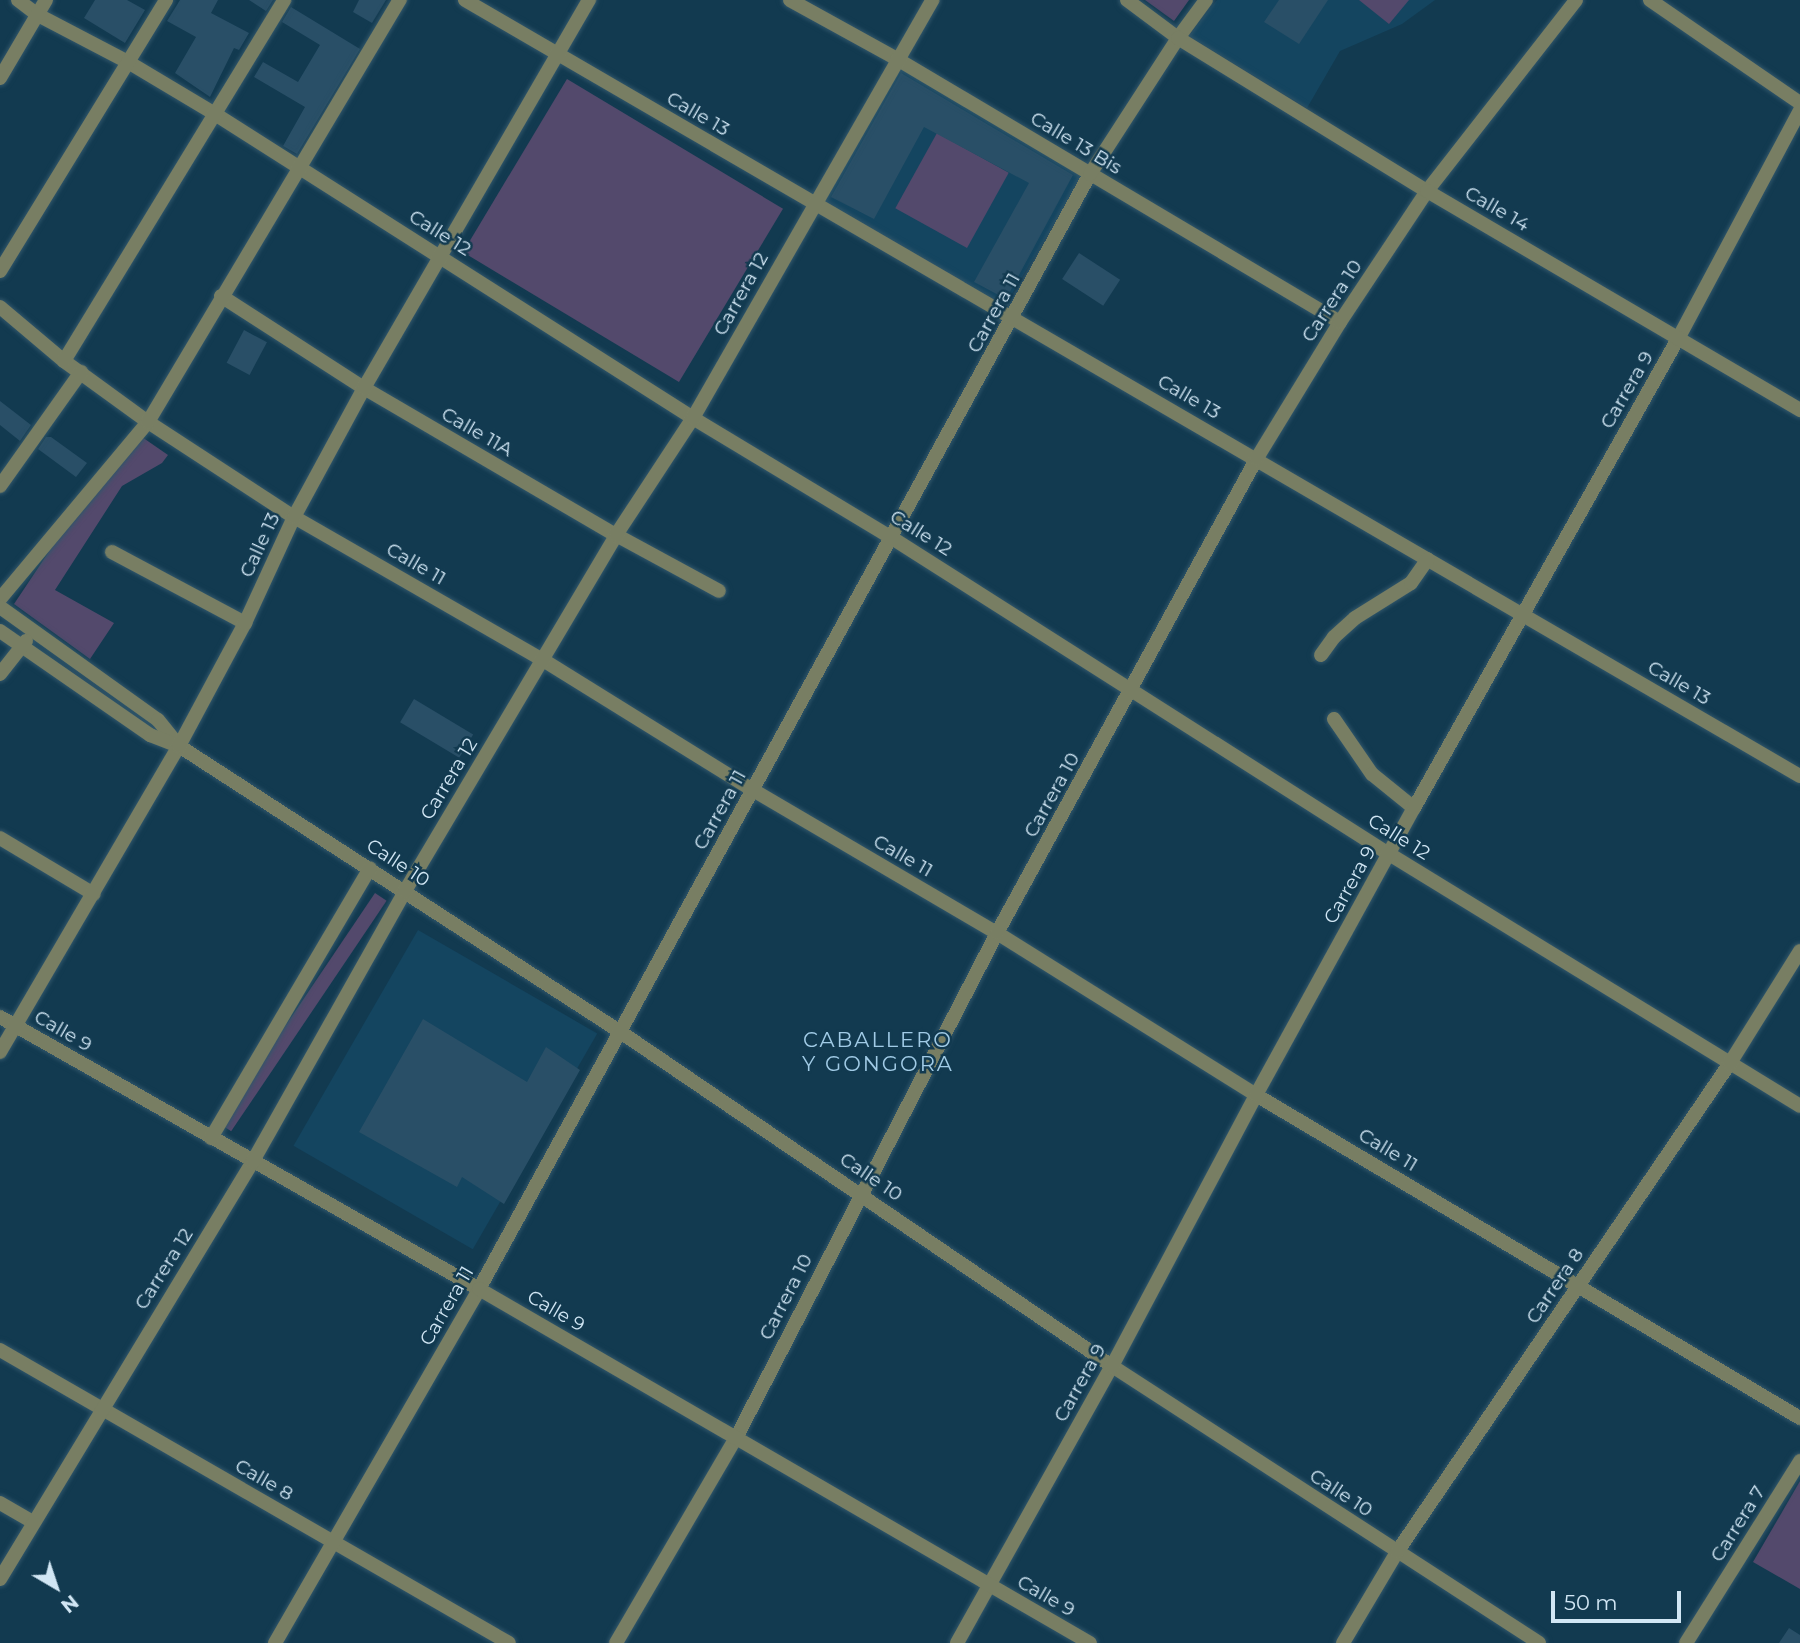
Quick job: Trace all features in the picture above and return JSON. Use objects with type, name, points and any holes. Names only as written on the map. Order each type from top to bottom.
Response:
[{"type":"street","name":"Calle 12","points":[[18,0],[38,15],[128,62],[215,114],[693,418],[892,538],[1389,854],[1800,1106]]},
{"type":"street","points":[[0,78],[46,0]]},
{"type":"street","points":[[0,271],[166,0]]},
{"type":"street","points":[[64,360],[284,0]]},
{"type":"street","points":[[0,599],[148,422],[400,0]]},
{"type":"street","name":"Calle 13","points":[[465,0],[1800,776]]},
{"type":"street","name":"Calle 13","points":[[0,1052],[179,746],[245,623],[294,517],[364,388],[443,257],[589,0]]},
{"type":"street","name":"Calle 13 Bis","points":[[790,0],[897,59],[1340,322]]},
{"type":"street","name":"Carrera 12","points":[[0,1579],[101,1408],[253,1161],[405,891],[616,536],[693,418],[932,0]]},
{"type":"street","name":"Calle 14","points":[[1127,0],[1178,38],[1427,191],[1800,410]]},
{"type":"street","name":"Carrera 11","points":[[275,1643],[479,1289],[1090,174],[1178,38],[1206,0]]},
{"type":"street","name":"Carrera 10","points":[[616,1643],[736,1438],[860,1193],[998,933],[1133,691],[1257,458],[1340,322],[1427,191],[1576,0]]},
{"type":"street","points":[[1650,0],[1800,103]]},
{"type":"street","name":"Carrera 9","points":[[957,1643],[1112,1366],[1256,1095],[1414,808],[1679,337],[1800,110]]},
{"type":"street","name":"Calle 11A","points":[[221,296],[364,388],[616,536],[719,591]]},
{"type":"street","name":"Calle 11","points":[[1,308],[64,360],[148,422],[294,517],[543,660],[753,790],[998,933],[1256,1095],[1800,1418]]},
{"type":"street","points":[[0,486],[82,372]]},
{"type":"street","points":[[112,552],[245,623]]},
{"type":"street","points":[[1321,655],[1334,637],[1355,618],[1411,583],[1429,559]]},
{"type":"street","points":[[0,607],[34,632],[0,674]]},
{"type":"street","points":[[0,631],[22,647]]},
{"type":"street","name":"Calle 10","points":[[34,632],[168,729],[179,746]]},
{"type":"street","name":"Calle 10","points":[[22,647],[158,740],[179,746],[620,1031],[1112,1366],[1539,1643]]},
{"type":"street","points":[[121,716],[131,702]]},
{"type":"street","points":[[1334,719],[1371,774],[1414,808]]},
{"type":"street","points":[[0,838],[94,894]]},
{"type":"street","points":[[211,1138],[370,868]]},
{"type":"street","name":"Carrera 8","points":[[1343,1643],[1397,1552],[1730,1063],[1800,951]]},
{"type":"street","name":"Calle 9","points":[[0,1017],[479,1289],[1090,1643]]},
{"type":"street","name":"Calle 8","points":[[0,1350],[509,1643]]},
{"type":"street","name":"Carrera 7","points":[[1686,1643],[1800,1461]]},
{"type":"street","points":[[0,1503],[34,1523]]},
{"type":"shaded area","points":[[1145,0],[1189,0],[1174,21]]},
{"type":"shaded area","points":[[1217,0],[1435,0],[1402,24],[1340,51],[1307,108],[1189,36]]},
{"type":"shaded area","points":[[1359,0],[1409,0],[1389,24]]},
{"type":"shaded area","points":[[898,66],[1082,177],[1002,310],[818,200]]},
{"type":"shaded area","points":[[567,79],[783,209],[679,382],[463,252]]},
{"type":"shaded area","points":[[937,133],[1009,173],[967,248],[895,208]]},
{"type":"shaded area","points":[[139,435],[168,455],[162,463],[122,486],[55,590],[114,623],[90,659],[14,604],[78,508]]},
{"type":"shaded area","points":[[375,893],[387,901],[231,1131],[220,1123]]},
{"type":"shaded area","points":[[418,930],[597,1034],[473,1249],[294,1146]]},
{"type":"shaded area","points":[[1800,1481],[1800,1589],[1753,1562]]},
{"type":"building","points":[[95,0],[127,0],[145,10],[125,43],[84,18]]},
{"type":"building","points":[[180,0],[218,0],[211,13],[249,33],[239,50],[234,48],[210,97],[175,73],[196,37],[167,21]]},
{"type":"building","points":[[249,0],[273,0],[266,11]]},
{"type":"building","points":[[359,0],[386,0],[372,23],[353,12]]},
{"type":"building","points":[[1279,0],[1328,0],[1299,44],[1264,22]]},
{"type":"building","points":[[291,7],[360,49],[297,154],[283,146],[305,107],[254,77],[263,62],[298,82],[320,45],[282,22]]},
{"type":"building","points":[[901,73],[1073,175],[1006,299],[974,282],[1029,183],[924,127],[874,219],[831,197]]},
{"type":"building","points":[[1079,253],[1120,280],[1103,306],[1062,279]]},
{"type":"building","points":[[244,330],[267,342],[250,375],[227,363]]},
{"type":"building","points":[[0,401],[31,425],[20,441],[0,425]]},
{"type":"building","points":[[46,437],[51,437],[87,463],[76,477],[38,449]]},
{"type":"building","points":[[414,699],[473,735],[459,758],[400,722]]},
{"type":"building","points":[[423,1019],[527,1082],[546,1047],[580,1070],[504,1204],[462,1177],[457,1187],[359,1132]]},
{"type":"building","points":[[1789,1628],[1800,1635],[1800,1643],[1779,1643]]},
{"type":"district","name":"CABALLERO Y GONGORA","points":[[878,1052]]}]
